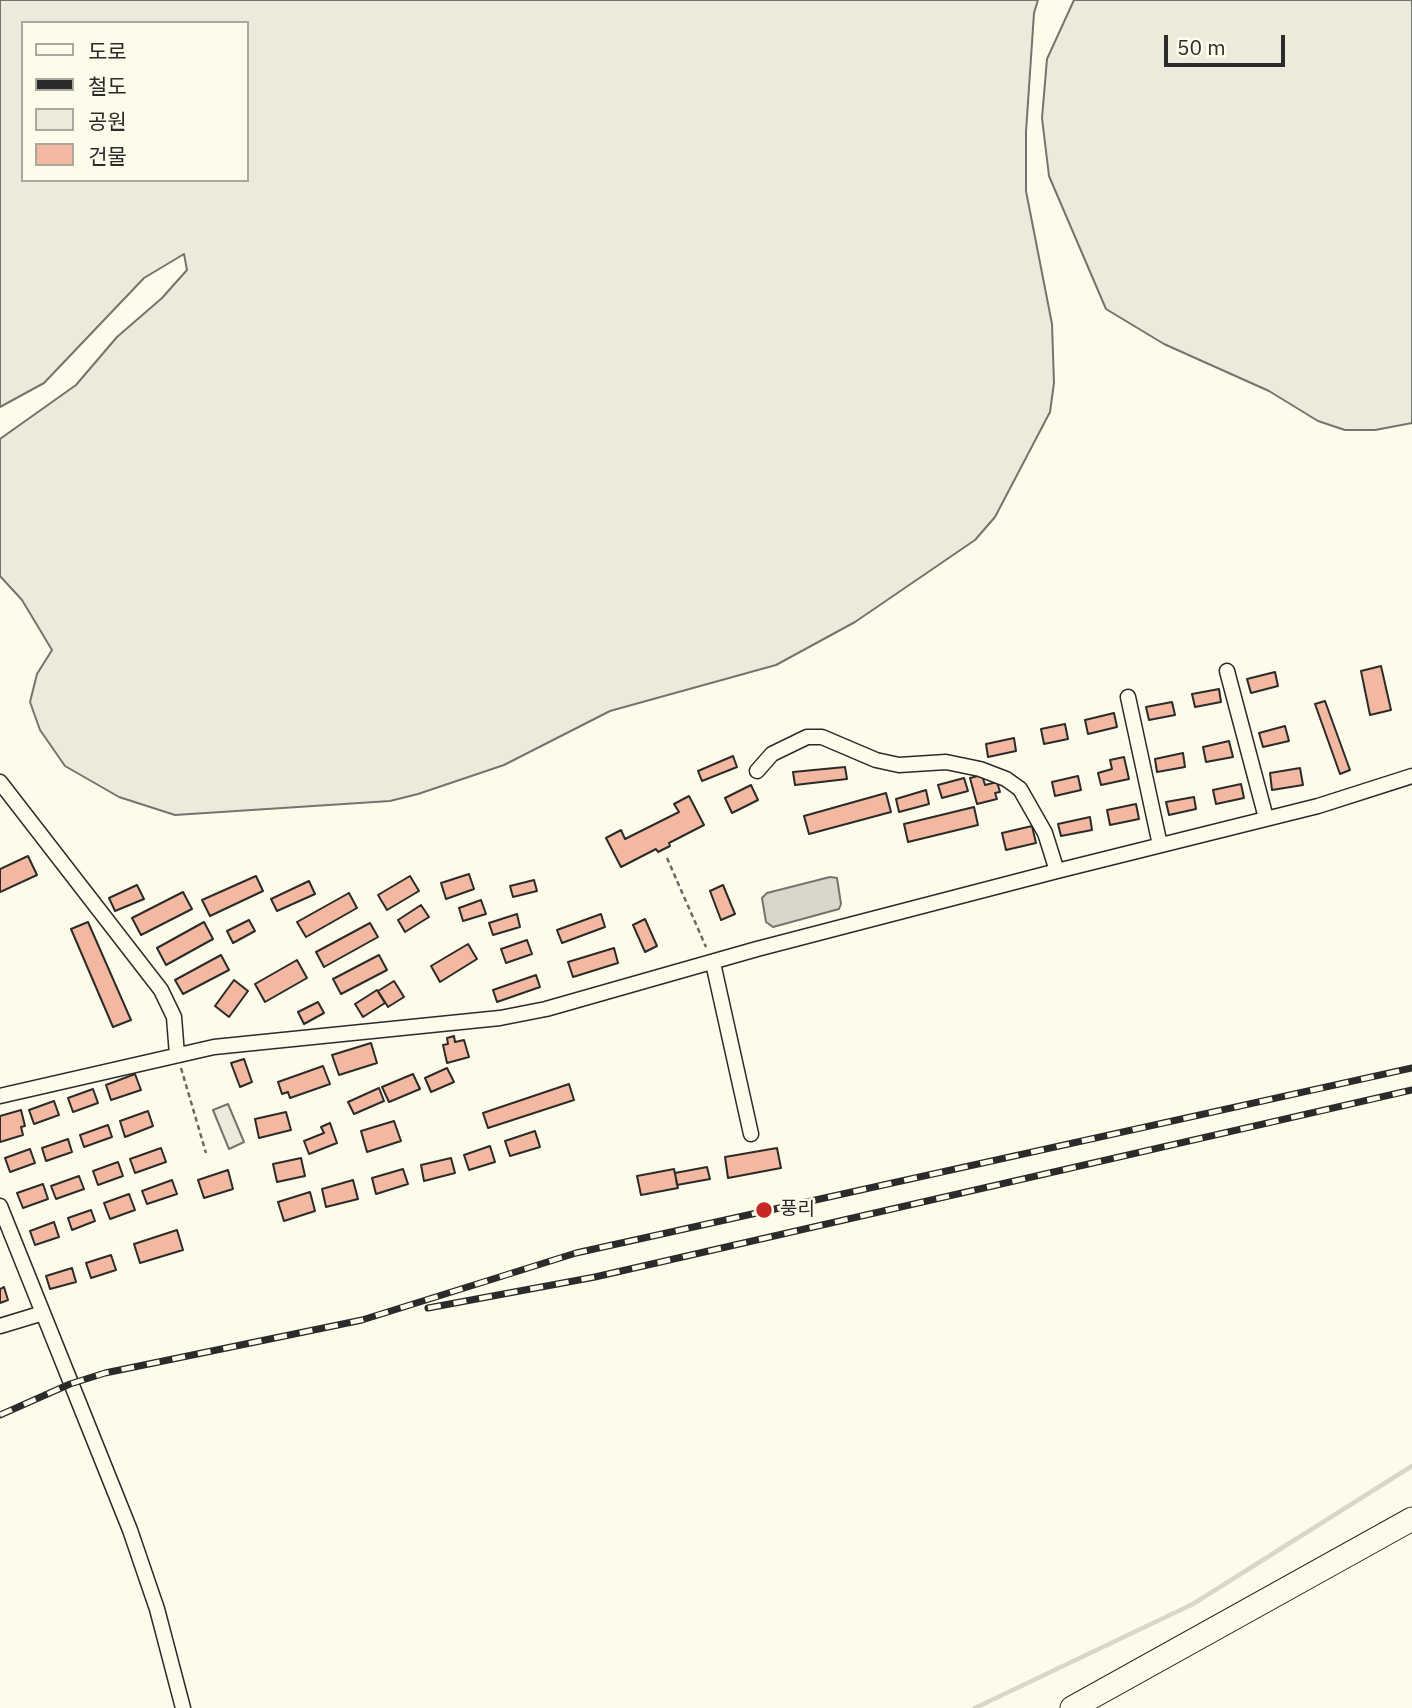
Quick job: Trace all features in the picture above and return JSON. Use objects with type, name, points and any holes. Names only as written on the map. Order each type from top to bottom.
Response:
[{"type":"main road","points":[[1072,1708],[1412,1519]]},
{"type":"street","points":[[1227,671],[1266,818]]},
{"type":"street","points":[[1128,697],[1160,845]]},
{"type":"street","points":[[757,771],[772,754],[807,737],[822,737],[876,760],[898,765],[946,762],[980,769],[1006,779],[1020,789],[1045,833],[1057,871]]},
{"type":"street","points":[[0,1096],[177,1055],[240,1044],[500,1018],[581,1000],[757,949],[1318,806],[1412,776]]},
{"type":"street","points":[[0,782],[161,990],[174,1017],[177,1055]]},
{"type":"street","points":[[713,963],[751,1134]]},
{"type":"street","points":[[0,1206],[130,1530],[157,1609],[183,1708]]},
{"type":"street","points":[[0,1326],[43,1313]]},
{"type":"path","points":[[667,858],[713,963]]},
{"type":"path","points":[[177,1055],[206,1153]]},
{"type":"green space","points":[[0,0],[1038,0],[1034,13],[1026,132],[1026,191],[1052,324],[1054,383],[1050,412],[995,517],[975,540],[855,622],[776,665],[610,711],[504,765],[390,801],[175,815],[119,797],[65,766],[40,730],[30,702],[37,674],[52,650],[22,600],[0,576],[0,439],[76,385],[117,337],[162,298],[187,270],[184,254],[144,278],[44,383],[0,407]]},
{"type":"green space","points":[[1074,0],[1412,0],[1412,423],[1375,430],[1345,430],[1318,421],[1269,391],[1164,344],[1106,309],[1049,176],[1042,118],[1047,59]]},
{"type":"green space","points":[[228,1104],[244,1142],[229,1149],[213,1110]]},
{"type":"shaded area","points":[[830,877],[837,878],[841,904],[839,909],[773,927],[766,922],[762,898],[767,893]]},
{"type":"building","points":[[1381,666],[1391,710],[1370,715],[1361,671]]},
{"type":"building","points":[[1275,672],[1278,686],[1251,693],[1247,679]]},
{"type":"building","points":[[1219,689],[1221,702],[1195,707],[1192,694]]},
{"type":"building","points":[[1325,701],[1350,770],[1340,774],[1315,704]]},
{"type":"building","points":[[1172,702],[1175,715],[1149,720],[1146,707]]},
{"type":"building","points":[[1114,713],[1117,727],[1088,734],[1085,720]]},
{"type":"building","points":[[1065,724],[1068,739],[1044,744],[1041,729]]},
{"type":"building","points":[[1285,726],[1289,741],[1263,747],[1259,733]]},
{"type":"building","points":[[1014,738],[1016,751],[988,757],[986,744]]},
{"type":"building","points":[[1229,741],[1233,757],[1206,762],[1203,747]]},
{"type":"building","points":[[1183,753],[1185,767],[1157,772],[1155,759]]},
{"type":"building","points":[[733,756],[737,767],[702,781],[698,771]]},
{"type":"building","points":[[1124,757],[1129,779],[1101,785],[1098,773],[1112,769],[1110,760]]},
{"type":"building","points":[[845,767],[847,779],[795,785],[793,772]]},
{"type":"building","points":[[1300,768],[1303,785],[1272,790],[1270,773]]},
{"type":"building","points":[[982,775],[985,785],[997,782],[1000,792],[995,793],[997,799],[977,804],[970,778]]},
{"type":"building","points":[[1078,776],[1081,790],[1055,796],[1052,782]]},
{"type":"building","points":[[964,778],[968,791],[942,798],[938,785]]},
{"type":"building","points":[[1241,784],[1244,798],[1216,804],[1213,790]]},
{"type":"building","points":[[751,785],[758,800],[732,813],[725,798]]},
{"type":"building","points":[[926,790],[929,804],[899,812],[896,799]]},
{"type":"building","points":[[886,793],[891,812],[809,834],[804,816]]},
{"type":"building","points":[[689,796],[704,825],[669,843],[670,846],[658,852],[656,849],[621,867],[606,838],[621,830],[625,839],[679,812],[674,804]]},
{"type":"building","points":[[1194,797],[1196,809],[1169,815],[1166,802]]},
{"type":"building","points":[[1136,804],[1139,819],[1110,825],[1107,810]]},
{"type":"building","points":[[974,807],[978,825],[908,842],[904,824]]},
{"type":"building","points":[[1090,817],[1092,830],[1061,836],[1058,824]]},
{"type":"building","points":[[1032,826],[1036,843],[1006,850],[1002,833]]},
{"type":"building","points":[[28,856],[37,875],[0,892],[0,869]]},
{"type":"building","points":[[469,874],[474,889],[446,899],[441,883]]},
{"type":"building","points":[[256,876],[263,891],[210,916],[202,900]]},
{"type":"building","points":[[410,876],[419,891],[387,910],[378,895]]},
{"type":"building","points":[[534,880],[537,891],[513,897],[510,886]]},
{"type":"building","points":[[309,881],[315,894],[277,911],[271,899]]},
{"type":"building","points":[[137,885],[144,899],[115,911],[109,898]]},
{"type":"building","points":[[723,885],[735,914],[721,920],[710,891]]},
{"type":"building","points":[[183,892],[192,909],[141,935],[132,918]]},
{"type":"building","points":[[349,893],[357,908],[306,937],[297,922]]},
{"type":"building","points":[[481,900],[486,914],[463,921],[459,908]]},
{"type":"building","points":[[421,905],[429,917],[405,932],[398,920]]},
{"type":"building","points":[[517,914],[520,927],[493,935],[489,923]]},
{"type":"building","points":[[601,914],[605,927],[562,943],[557,930]]},
{"type":"building","points":[[645,919],[657,946],[645,952],[633,925]]},
{"type":"building","points":[[249,920],[255,931],[233,943],[227,931]]},
{"type":"building","points":[[88,922],[131,1020],[113,1027],[71,929]]},
{"type":"building","points":[[204,922],[213,939],[166,965],[157,948]]},
{"type":"building","points":[[370,923],[378,937],[324,967],[316,952]]},
{"type":"building","points":[[527,940],[532,954],[506,963],[501,949]]},
{"type":"building","points":[[468,944],[477,959],[440,982],[431,966]]},
{"type":"building","points":[[614,948],[618,963],[573,977],[568,962]]},
{"type":"building","points":[[221,955],[229,970],[183,994],[175,980]]},
{"type":"building","points":[[379,955],[387,970],[341,994],[333,979]]},
{"type":"building","points":[[297,960],[307,978],[265,1002],[255,984]]},
{"type":"building","points":[[536,975],[540,987],[497,1002],[493,990]]},
{"type":"building","points":[[234,980],[248,991],[229,1017],[215,1006]]},
{"type":"building","points":[[394,981],[404,997],[388,1007],[378,991]]},
{"type":"building","points":[[377,990],[385,1003],[363,1017],[355,1004]]},
{"type":"building","points":[[318,1002],[324,1013],[304,1024],[298,1012]]},
{"type":"building","points":[[454,1036],[455,1042],[464,1040],[469,1057],[447,1063],[443,1045],[448,1044],[447,1038]]},
{"type":"building","points":[[371,1043],[377,1063],[339,1075],[332,1055]]},
{"type":"building","points":[[244,1059],[252,1082],[240,1087],[231,1063]]},
{"type":"building","points":[[323,1066],[330,1084],[290,1098],[288,1092],[282,1094],[278,1082]]},
{"type":"building","points":[[447,1068],[454,1082],[431,1092],[425,1078]]},
{"type":"building","points":[[135,1074],[141,1090],[111,1100],[106,1085]]},
{"type":"building","points":[[413,1074],[420,1089],[389,1102],[382,1087]]},
{"type":"building","points":[[569,1084],[574,1100],[488,1128],[483,1113]]},
{"type":"building","points":[[379,1088],[384,1101],[354,1114],[348,1102]]},
{"type":"building","points":[[93,1089],[98,1103],[73,1112],[68,1098]]},
{"type":"building","points":[[54,1101],[59,1115],[34,1124],[29,1110]]},
{"type":"building","points":[[21,1110],[25,1126],[21,1127],[23,1135],[0,1142],[0,1116]]},
{"type":"building","points":[[148,1111],[153,1126],[125,1137],[120,1121]]},
{"type":"building","points":[[286,1112],[291,1130],[259,1138],[255,1119]]},
{"type":"building","points":[[394,1121],[401,1141],[367,1152],[361,1131]]},
{"type":"building","points":[[330,1123],[337,1143],[309,1154],[304,1141],[324,1133],[321,1127]]},
{"type":"building","points":[[108,1125],[112,1137],[84,1147],[80,1135]]},
{"type":"building","points":[[535,1131],[540,1147],[510,1156],[505,1141]]},
{"type":"building","points":[[68,1139],[72,1152],[46,1161],[42,1148]]},
{"type":"building","points":[[490,1146],[495,1162],[469,1170],[464,1155]]},
{"type":"building","points":[[161,1148],[166,1162],[135,1173],[130,1159]]},
{"type":"building","points":[[777,1148],[781,1168],[728,1178],[725,1157]]},
{"type":"building","points":[[30,1149],[35,1163],[10,1172],[5,1158]]},
{"type":"building","points":[[301,1158],[305,1176],[277,1182],[273,1164]]},
{"type":"building","points":[[451,1158],[455,1173],[424,1181],[421,1165]]},
{"type":"building","points":[[118,1162],[123,1176],[98,1185],[93,1171]]},
{"type":"building","points":[[707,1167],[710,1179],[677,1185],[675,1173]]},
{"type":"building","points":[[403,1169],[408,1184],[376,1194],[372,1178]]},
{"type":"building","points":[[674,1169],[678,1188],[641,1195],[637,1176]]},
{"type":"building","points":[[228,1170],[233,1189],[204,1198],[198,1180]]},
{"type":"building","points":[[79,1176],[84,1189],[56,1199],[51,1186]]},
{"type":"building","points":[[172,1180],[177,1194],[147,1204],[142,1191]]},
{"type":"building","points":[[353,1180],[358,1199],[326,1207],[322,1189]]},
{"type":"building","points":[[43,1184],[48,1199],[23,1208],[17,1193]]},
{"type":"building","points":[[310,1192],[315,1211],[284,1221],[278,1202]]},
{"type":"building","points":[[129,1194],[135,1210],[110,1219],[104,1203]]},
{"type":"building","points":[[91,1210],[95,1221],[72,1230],[68,1218]]},
{"type":"building","points":[[54,1222],[59,1237],[35,1245],[30,1231]]},
{"type":"building","points":[[177,1230],[183,1250],[140,1263],[134,1244]]},
{"type":"building","points":[[111,1255],[116,1270],[91,1278],[86,1263]]},
{"type":"building","points":[[72,1268],[76,1282],[50,1289],[46,1276]]},
{"type":"building","points":[[4,1287],[8,1300],[0,1303],[0,1289]]},
{"type":"waterway","points":[[975,1708],[1193,1604],[1412,1466]]},
{"type":"railway","points":[[0,1415],[70,1384],[105,1373],[362,1320],[576,1253],[1412,1068]]},
{"type":"railway","points":[[428,1308],[595,1277],[1412,1090]]},
{"type":"place","name":"풍리","points":[[764,1210]]}]
